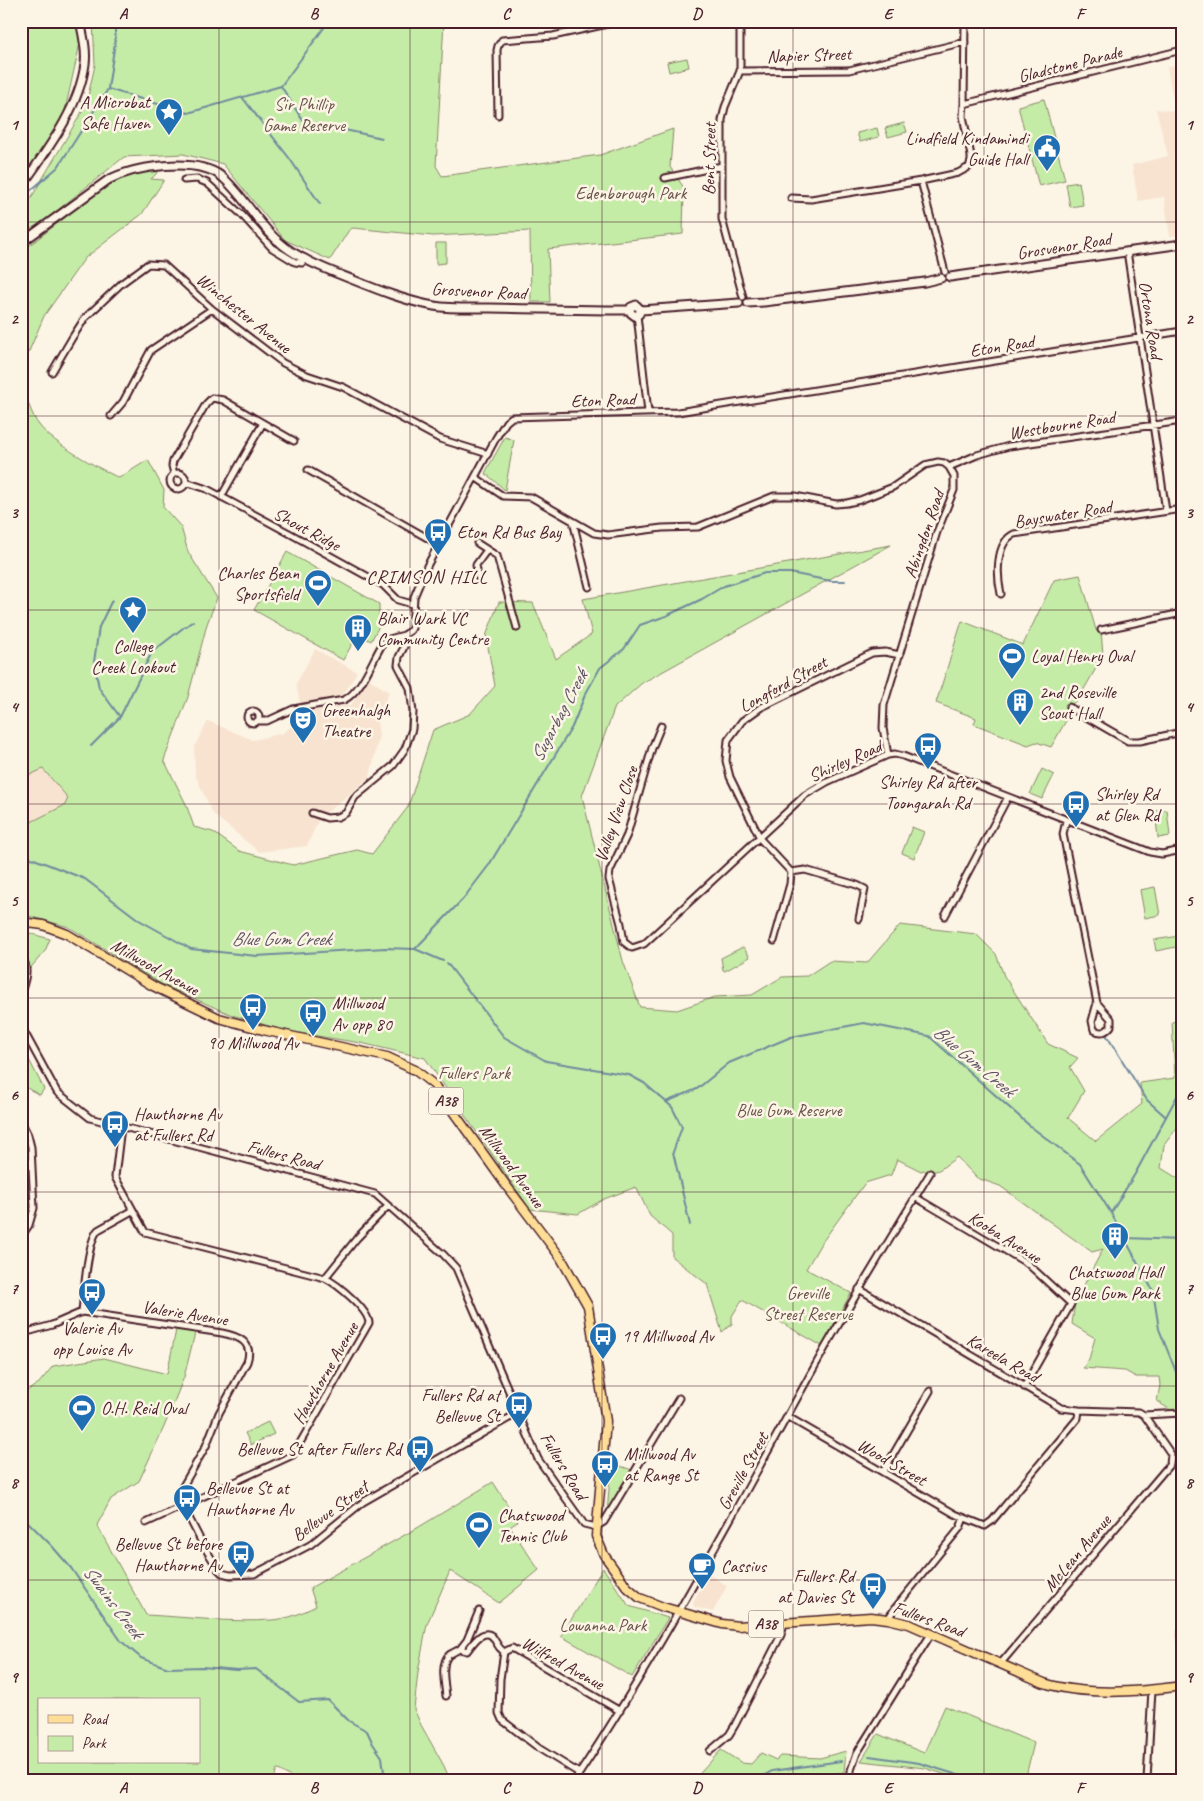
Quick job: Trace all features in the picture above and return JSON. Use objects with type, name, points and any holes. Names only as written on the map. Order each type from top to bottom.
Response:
[{"type":"main road","name":"Millwood Avenue","points":[[21,922],[43,926],[67,934],[153,986],[219,1018],[262,1030],[392,1059],[415,1070],[434,1085],[561,1258],[588,1306],[606,1421],[596,1527]]},
{"type":"main road","name":"Fullers Road","points":[[596,1527],[596,1536],[600,1546],[620,1578],[630,1590],[647,1601],[730,1626],[871,1617],[888,1619],[909,1624],[1002,1663],[1044,1683],[1066,1689],[1095,1691],[1182,1686]]},
{"type":"street","points":[[21,187],[56,136],[80,88],[86,62],[85,44],[80,21]]},
{"type":"street","points":[[498,115],[497,50],[502,40],[553,36],[621,21]]},
{"type":"street","name":"Bent Street","points":[[740,21],[740,71],[722,120],[722,219],[744,301]]},
{"type":"street","points":[[791,198],[810,199],[921,181],[958,173],[968,166],[972,161],[963,116],[965,21]]},
{"type":"street","name":"Napier Street","points":[[740,71],[848,70],[966,42]]},
{"type":"street","name":"Gladstone Parade","points":[[964,104],[1181,48]]},
{"type":"street","name":"Grosvenor Road","points":[[21,243],[108,180],[123,172],[147,167],[175,166],[200,167],[221,176],[278,242],[305,258],[359,282],[403,298],[435,306],[630,310],[631,307],[636,305],[639,313],[744,301],[764,302],[906,284],[945,276],[1182,244]]},
{"type":"street","points":[[665,178],[722,166]]},
{"type":"street","name":"Grosvenor Road","points":[[184,180],[202,180],[214,188],[281,255],[295,262],[302,263],[305,258]]},
{"type":"street","points":[[921,181],[945,276]]},
{"type":"street","name":"Ortona Road","points":[[1126,251],[1166,511]]},
{"type":"street","name":"Winchester Avenue","points":[[52,372],[85,318],[122,283],[148,264],[164,265],[212,309],[283,363],[307,375],[343,387],[440,438],[488,454]]},
{"type":"street","points":[[111,416],[123,402],[151,350],[212,309]]},
{"type":"street","points":[[639,313],[648,412]]},
{"type":"street","name":"Eton Road","points":[[312,813],[327,818],[338,817],[346,813],[355,797],[393,766],[405,748],[412,729],[413,712],[410,688],[398,665],[399,657],[404,647],[404,635],[412,628],[412,604],[419,582],[506,422],[516,416],[678,412],[1182,331]]},
{"type":"street","points":[[174,474],[182,474],[185,478],[186,482],[180,489],[173,487],[170,480],[174,474],[173,461],[209,399],[219,399],[294,441]]},
{"type":"street","name":"Westbourne Road","points":[[949,467],[977,455],[1009,446],[1182,421]]},
{"type":"street","points":[[221,497],[262,423]]},
{"type":"street","name":"Abingdon Road","points":[[475,477],[503,496],[531,497],[594,534],[601,536],[662,528],[698,527],[774,496],[795,496],[836,504],[860,500],[893,486],[932,462],[944,463],[949,467],[954,476],[954,490],[937,532],[883,711],[884,738],[888,755]]},
{"type":"street","points":[[308,470],[438,544]]},
{"type":"street","name":"Shout Ridge","points":[[186,482],[221,497],[383,585],[398,600],[412,604]]},
{"type":"street","name":"Bayswater Road","points":[[1002,594],[997,580],[1001,550],[1008,537],[1014,534],[1182,509]]},
{"type":"street","points":[[573,521],[589,587]]},
{"type":"street","points":[[477,543],[497,556],[517,628]]},
{"type":"street","points":[[478,577],[476,565],[487,550]]},
{"type":"street","points":[[1101,630],[1182,614]]},
{"type":"street","points":[[257,721],[267,721],[294,709],[348,698],[358,687],[384,643],[389,638],[404,635]]},
{"type":"street","name":"Longford Street","points":[[791,872],[761,840],[727,768],[727,744],[734,730],[742,721],[760,708],[872,654],[885,652],[900,655]]},
{"type":"street","points":[[1068,707],[1128,742],[1182,732]]},
{"type":"street","name":"Valley View Close","points":[[624,942],[611,886],[610,871],[627,835],[652,748],[661,726]]},
{"type":"street","name":"Shirley Road","points":[[624,942],[632,948],[644,944],[810,791],[888,755],[896,754],[903,756],[1150,852],[1162,854],[1182,850]]},
{"type":"street","points":[[945,916],[1008,797]]},
{"type":"street","points":[[1066,820],[1063,834],[1097,1003],[1092,1021],[1094,1030],[1106,1032],[1111,1026],[1111,1019],[1097,1003]]},
{"type":"street","points":[[774,941],[790,884],[791,872],[805,870],[865,889],[859,919]]},
{"type":"street","points":[[21,956],[25,962],[26,969],[21,993]]},
{"type":"street","name":"Fullers Road","points":[[21,1026],[48,1077],[61,1096],[90,1118],[121,1128],[375,1194],[454,1265],[538,1459],[580,1520],[584,1524],[596,1527]]},
{"type":"street","points":[[21,1121],[28,1135],[31,1147],[34,1208],[29,1225],[21,1237]]},
{"type":"street","name":"Hawthorne Avenue","points":[[121,1128],[115,1175],[117,1183],[142,1229],[151,1235],[325,1278],[361,1307],[369,1317],[369,1323],[293,1455],[146,1523]]},
{"type":"street","name":"Greville Street","points":[[575,1780],[620,1711],[679,1612],[859,1289],[930,1172]]},
{"type":"street","name":"Kooba Avenue","points":[[915,1197],[1028,1264],[1071,1304],[1024,1387]]},
{"type":"street","points":[[325,1278],[356,1238],[388,1206]]},
{"type":"street","points":[[31,1331],[52,1325],[82,1312],[94,1234],[132,1211]]},
{"type":"street","name":"Kareela Road","points":[[859,1289],[1061,1408],[1139,1412],[1144,1415],[1182,1413]]},
{"type":"street","name":"Valerie Avenue","points":[[82,1312],[233,1335],[240,1338],[247,1345],[249,1353],[247,1362],[219,1413],[206,1446],[182,1486],[183,1506]]},
{"type":"street","points":[[883,1472],[930,1391]]},
{"type":"street","points":[[596,1527],[604,1522],[679,1398]]},
{"type":"street","name":"Wood Street","points":[[788,1417],[964,1518],[985,1526],[992,1521],[1078,1418],[1080,1410]]},
{"type":"street","name":"Bellevue Street","points":[[183,1506],[202,1544],[220,1572],[230,1575],[254,1574],[310,1545],[363,1502],[518,1413]]},
{"type":"street","name":"McLean Avenue","points":[[1002,1663],[1170,1464],[1171,1454],[1144,1415]]},
{"type":"street","points":[[888,1619],[960,1528],[964,1518]]},
{"type":"street","points":[[446,1696],[444,1666],[447,1657],[460,1649],[467,1640],[479,1611]]},
{"type":"street","points":[[710,1751],[729,1735],[735,1726],[781,1636],[784,1623]]},
{"type":"street","points":[[1182,1631],[1182,1644]]},
{"type":"street","points":[[460,1649],[467,1651],[477,1638],[487,1634],[492,1637],[498,1648],[504,1652]]},
{"type":"street","points":[[851,1780],[851,1770],[856,1752],[931,1634]]},
{"type":"street","name":"Wilfred Avenue","points":[[579,1773],[540,1749],[502,1720],[499,1713],[500,1679],[504,1652],[512,1648],[620,1711]]},
{"type":"street","points":[[1147,1780],[1152,1689]]},
{"type":"shaded area","points":[[1182,63],[1182,195],[1179,195],[1182,211],[1182,235],[1170,236],[1164,197],[1138,201],[1132,165],[1168,156],[1156,109],[1175,111],[1167,67]]},
{"type":"shaded area","points":[[315,649],[357,672],[342,697],[300,704],[296,684]]},
{"type":"shaded area","points":[[369,679],[389,692],[377,720],[379,736],[370,777],[319,819],[307,846],[259,852],[213,814],[195,775],[194,747],[208,721],[253,740],[283,733],[309,711],[351,705]]},
{"type":"shaded area","points":[[43,769],[68,798],[63,810],[21,831],[21,779]]},
{"type":"shaded area","points":[[709,1574],[727,1586],[713,1612],[694,1607],[693,1602]]},
{"type":"green space","points":[[21,21],[79,21],[83,30],[63,119],[21,180]]},
{"type":"green space","name":"Sir Phillip Game Reserve","points":[[93,21],[444,21],[436,166],[442,176],[600,155],[673,129],[670,167],[684,188],[683,234],[548,249],[550,302],[531,302],[530,231],[433,236],[353,228],[349,230],[330,260],[285,240],[223,164],[183,154],[124,157],[29,233],[21,230],[21,215],[86,105],[95,65]]},
{"type":"green space","points":[[687,58],[689,67],[669,72],[667,62]]},
{"type":"green space","points":[[1044,99],[1065,180],[1039,186],[1018,106]]},
{"type":"green space","points":[[904,123],[907,132],[888,137],[885,128]]},
{"type":"green space","points":[[877,128],[879,137],[860,142],[857,133]]},
{"type":"green space","points":[[162,168],[151,179],[164,180],[142,214],[85,258],[44,316],[21,370],[21,249],[31,244],[117,177]]},
{"type":"green space","points":[[1079,182],[1083,205],[1070,207],[1066,184]]},
{"type":"green space","points":[[436,243],[446,243],[446,263],[436,264]]},
{"type":"green space","points":[[21,383],[31,411],[39,425],[54,440],[99,468],[119,478],[148,460],[164,490],[163,507],[181,527],[188,552],[217,598],[207,624],[188,697],[164,760],[186,804],[194,827],[213,832],[239,851],[293,865],[357,850],[372,854],[408,807],[433,730],[470,714],[495,686],[486,636],[499,602],[533,603],[556,659],[592,634],[583,599],[891,545],[642,683],[615,707],[582,796],[623,961],[640,1007],[677,1010],[715,997],[752,995],[782,977],[807,976],[830,961],[867,963],[900,925],[976,934],[996,954],[1004,976],[1048,1044],[1078,1058],[1070,1067],[1084,1091],[1068,1118],[1096,1141],[1142,1104],[1140,1083],[1175,1078],[1172,1022],[1182,1019],[1182,1121],[1164,1145],[1161,1168],[1182,1181],[1182,1417],[1161,1404],[1161,1402],[1157,1402],[1160,1385],[1159,1377],[1136,1377],[1125,1371],[1083,1368],[1089,1359],[1095,1338],[1072,1324],[1075,1302],[1103,1249],[1092,1252],[1000,1186],[977,1178],[957,1157],[939,1170],[927,1173],[897,1159],[891,1175],[865,1183],[820,1245],[806,1269],[851,1293],[822,1346],[742,1300],[732,1316],[732,1324],[722,1332],[707,1284],[672,1257],[672,1235],[650,1216],[636,1187],[604,1199],[578,1214],[530,1209],[425,1058],[361,1043],[286,1031],[232,1015],[161,984],[69,927],[21,914],[21,827],[65,805],[68,798],[43,769],[21,779]]},
{"type":"green space","points":[[505,437],[514,440],[505,490],[485,473]]},
{"type":"green space","name":"Charles Bean Sportsfield","points":[[287,552],[379,604],[379,626],[371,641],[358,634],[343,660],[254,610]]},
{"type":"green space","points":[[1080,575],[1096,630],[1101,630],[1103,656],[1079,698],[1069,707],[1067,719],[1051,747],[1036,742],[1028,745],[974,724],[976,718],[936,703],[962,621],[1023,645],[1054,580]]},
{"type":"green space","points":[[1042,769],[1054,775],[1042,799],[1030,794]]},
{"type":"green space","points":[[1167,810],[1170,836],[1158,838],[1155,811]]},
{"type":"green space","points":[[912,827],[924,832],[914,858],[902,853]]},
{"type":"green space","points":[[1155,887],[1160,915],[1145,918],[1140,890]]},
{"type":"green space","points":[[21,931],[50,939],[45,951],[21,979]]},
{"type":"green space","points":[[1179,936],[1181,946],[1156,951],[1154,940]]},
{"type":"green space","points":[[743,947],[750,957],[725,971],[723,970],[721,958]]},
{"type":"green space","points":[[21,1044],[44,1089],[40,1095],[21,1085]]},
{"type":"green space","points":[[177,1325],[196,1329],[184,1377],[164,1427],[139,1481],[111,1499],[97,1525],[146,1615],[256,1621],[289,1617],[300,1613],[316,1606],[310,1588],[419,1527],[493,1482],[518,1521],[510,1527],[539,1570],[499,1603],[450,1571],[427,1624],[418,1672],[414,1709],[450,1780],[296,1780],[277,1769],[274,1780],[21,1780],[21,1395],[39,1383],[53,1366],[104,1358],[167,1374]]},
{"type":"green space","points":[[268,1422],[274,1434],[251,1445],[245,1433]]},
{"type":"green space","points":[[611,1463],[632,1470],[607,1514]]},
{"type":"green space","name":"Lowanna Park","points":[[603,1568],[629,1606],[668,1618],[632,1677],[561,1636]]},
{"type":"green space","points":[[945,1706],[1034,1743],[1025,1780],[961,1780],[925,1768],[861,1761],[878,1734],[924,1753]]},
{"type":"green space","points":[[721,1750],[742,1763],[751,1764],[761,1753],[776,1760],[780,1756],[820,1758],[846,1751],[844,1772],[805,1777],[805,1780],[694,1780]]},
{"type":"waterway","points":[[23,197],[58,167],[108,89],[115,42],[115,21]]},
{"type":"waterway","points":[[281,86],[329,21]]},
{"type":"waterway","points":[[108,89],[188,113],[281,86],[303,121],[382,138]]},
{"type":"waterway","points":[[242,97],[290,159],[320,204]]},
{"type":"waterway","name":"Sugarbag Creek","points":[[415,949],[463,899],[489,865],[572,727],[585,695],[600,668],[624,649],[640,625],[666,616],[724,586],[765,573],[790,573],[831,581],[845,581]]},
{"type":"waterway","points":[[112,600],[99,627],[94,662],[99,688],[120,717]]},
{"type":"waterway","points":[[185,627],[193,621]]},
{"type":"waterway","points":[[91,746],[120,717],[152,652],[183,628]]},
{"type":"waterway","name":"Blue Gum Creek","points":[[21,857],[29,857],[85,879],[139,920],[191,949],[257,956],[385,948],[415,949],[443,961]]},
{"type":"waterway","name":"Blue Gum Creek","points":[[447,963],[504,1037],[546,1061],[629,1075],[644,1083],[672,1107],[682,1127],[673,1152],[690,1225]]},
{"type":"waterway","name":"Blue Gum Creek","points":[[666,1102],[697,1089],[729,1063],[791,1037],[864,1023],[929,1036],[1030,1126],[1080,1164],[1111,1213],[1153,1291],[1159,1329],[1182,1387]]},
{"type":"waterway","points":[[1105,1033],[1147,1100],[1166,1117]]},
{"type":"waterway","points":[[1111,1213],[1135,1174],[1182,1087]]},
{"type":"waterway","points":[[1125,1238],[1182,1240]]},
{"type":"waterway","name":"Swains Creek","points":[[21,1515],[71,1568],[121,1641],[141,1658],[168,1668],[256,1669],[299,1702],[328,1700],[349,1721],[367,1731],[382,1757],[385,1780]]},
{"type":"waterway","points":[[869,1756],[919,1763],[974,1780]]},
{"type":"waterway","name":"Swains Creek","points":[[756,1780],[772,1771],[841,1761]]},
{"type":"place","name":"A Microbat Safe Haven","points":[[169,136]]},
{"type":"place","name":"Lindfield Kindamindi Guide Hall","points":[[1047,172]]},
{"type":"place","name":"Eton Rd Bus Bay","points":[[438,556]]},
{"type":"place","name":"Charles Bean Sportsfield","points":[[318,607]]},
{"type":"place","name":"College Creek Lookout","points":[[133,634]]},
{"type":"place","name":"Blair Wark VC Community Centre","points":[[358,652]]},
{"type":"place","name":"Loyal Henry Oval","points":[[1012,680]]},
{"type":"place","name":"2nd Roseville Scout Hall","points":[[1020,726]]},
{"type":"place","name":"Greenhalgh Theatre","points":[[303,744]]},
{"type":"place","name":"Shirley Rd after Toongarah Rd","points":[[928,770]]},
{"type":"place","name":"Shirley Rd at Glen Rd","points":[[1076,828]]},
{"type":"place","name":"90 Millwood Av","points":[[253,1031]]},
{"type":"place","name":"Millwood Av opp 80","points":[[313,1037]]},
{"type":"place","name":"Hawthorne Av at Fullers Rd","points":[[115,1148]]},
{"type":"place","name":"Chatswood Hall Blue Gum Park","points":[[1115,1260]]},
{"type":"place","name":"Valerie Av opp Louise Av","points":[[92,1316]]},
{"type":"place","name":"19 Millwood Av","points":[[603,1360]]},
{"type":"place","name":"Fullers Rd at Bellevue St","points":[[519,1429]]},
{"type":"place","name":"O.H. Reid Oval","points":[[82,1432]]},
{"type":"place","name":"Bellevue St after Fullers Rd","points":[[420,1473]]},
{"type":"place","name":"Millwood Av at Range St","points":[[605,1488]]},
{"type":"place","name":"Bellevue St at Hawthorne Av","points":[[187,1522]]},
{"type":"place","name":"Chatswood Tennis Club","points":[[479,1549]]},
{"type":"place","name":"Bellevue St before Hawthorne Av","points":[[241,1578]]},
{"type":"place","name":"Cassius","points":[[702,1590]]},
{"type":"place","name":"Fullers Rd at Davies St","points":[[873,1610]]},
{"type":"district","name":"CRIMSON HILL","points":[[427,577]]},
{"type":"park label","name":"Edenborough Park","points":[[631,193]]},
{"type":"park label","name":"Fullers Park","points":[[474,1073]]},
{"type":"park label","name":"Blue Gum Reserve","points":[[789,1110]]},
{"type":"park label","name":"Greville Street Reserve","points":[[808,1304]]}]
